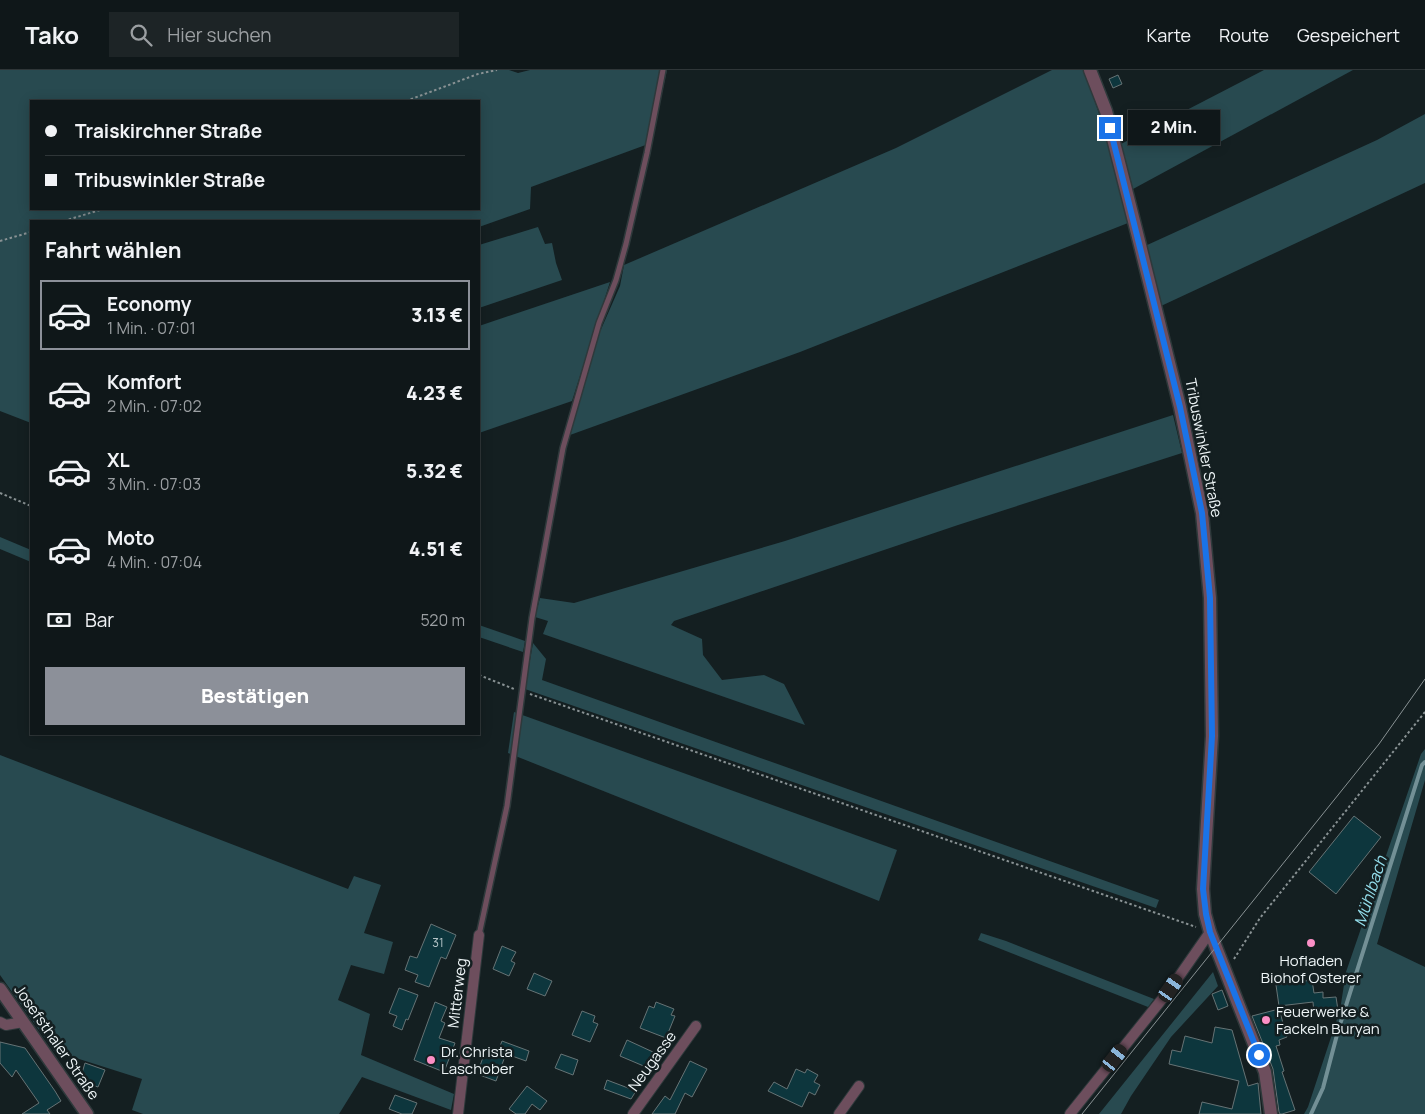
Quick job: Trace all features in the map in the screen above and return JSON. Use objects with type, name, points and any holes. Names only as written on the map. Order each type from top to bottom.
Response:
[{"type":"street","name":"Tribuswinkler Straße","points":[[1090,70],[1106,111],[1137,233],[1180,407],[1202,513],[1210,598],[1212,736],[1203,889],[1210,932],[1265,1072],[1271,1114]]},
{"type":"street","points":[[1070,1114],[1171,988],[1210,932]]},
{"type":"street","name":"Mitterweg","points":[[458,1110],[479,936]]},
{"type":"street","name":"Josefsthaler Straße","points":[[0,989],[87,1114]]},
{"type":"street","points":[[0,1022],[6,1025],[23,1022]]},
{"type":"street","name":"Neugasse","points":[[633,1114],[696,1026]]},
{"type":"street","points":[[839,1114],[859,1086]]},
{"type":"street","points":[[458,1110],[469,1114]]},
{"type":"lane","points":[[479,936],[507,806],[532,618],[563,448],[599,324],[616,280],[626,244],[647,153],[663,70]]},
{"type":"path","points":[[409,100],[478,74],[497,70]]},
{"type":"path","points":[[67,220],[101,210]]},
{"type":"path","points":[[0,242],[30,232]]},
{"type":"path","points":[[0,493],[30,506]]},
{"type":"path","points":[[480,675],[1210,932]]},
{"type":"path","points":[[1226,970],[1260,918],[1425,712]]},
{"type":"shaded area","points":[[0,70],[509,70],[518,73],[530,70],[667,70],[651,143],[531,187],[530,209],[480,227],[480,220],[30,220],[30,423],[0,411]]},
{"type":"shaded area","points":[[1052,70],[1084,70],[1104,128],[1128,223],[800,352],[570,435],[595,343],[620,286],[624,265],[896,148]]},
{"type":"shaded area","points":[[1264,70],[1353,70],[1133,189],[1121,144]]},
{"type":"shaded area","points":[[1425,114],[1425,183],[1161,306],[1145,246],[1377,140]]},
{"type":"shaded area","points":[[538,227],[545,244],[552,243],[562,280],[480,308],[480,245]]},
{"type":"shaded area","points":[[610,282],[572,401],[480,433],[480,326]]},
{"type":"shaded area","points":[[1173,415],[1182,453],[958,525],[674,621],[671,625],[702,639],[703,655],[722,680],[764,675],[784,684],[805,725],[543,634],[548,621],[535,617],[540,598],[574,603],[785,541]]},
{"type":"shaded area","points":[[0,537],[30,550],[30,562],[0,549]]},
{"type":"shaded area","points":[[480,625],[525,641],[523,652],[480,637]]},
{"type":"shaded area","points":[[533,643],[546,659],[542,680],[1159,900],[1156,908],[525,689]]},
{"type":"shaded area","points":[[514,712],[897,850],[879,901],[508,753]]},
{"type":"shaded area","points":[[1425,749],[1425,780],[1377,944],[1425,967],[1425,1114],[1304,1114],[1340,1010],[1346,972],[1421,754]]},
{"type":"shaded area","points":[[0,755],[348,889],[354,876],[381,885],[364,933],[393,942],[384,974],[351,965],[338,1000],[370,1014],[361,1055],[454,1094],[451,1110],[362,1077],[339,1114],[143,1114],[132,1110],[142,1079],[54,1051],[0,975]]},
{"type":"shaded area","points":[[981,933],[1154,999],[1148,1007],[978,940]]},
{"type":"shaded area","points":[[1213,972],[1218,986],[1171,1037],[1121,1114],[1099,1114]]},
{"type":"building","points":[[1118,75],[1122,84],[1113,88],[1109,79]]},
{"type":"building","points":[[1354,816],[1381,837],[1336,894],[1309,872]]},
{"type":"building","points":[[431,924],[456,935],[446,959],[441,957],[429,987],[415,982],[418,975],[405,970],[410,956],[417,958]]},
{"type":"building","points":[[502,946],[516,952],[511,961],[515,963],[509,976],[493,969]]},
{"type":"building","points":[[534,973],[552,981],[545,996],[527,989]]},
{"type":"building","points":[[1312,980],[1314,993],[1323,992],[1323,998],[1336,997],[1338,1010],[1314,1013],[1313,1002],[1279,1006],[1276,985]]},
{"type":"building","points":[[399,988],[418,995],[402,1030],[393,1026],[397,1016],[389,1013]]},
{"type":"building","points":[[1222,990],[1228,1006],[1218,1010],[1212,994]]},
{"type":"building","points":[[435,1002],[447,1007],[441,1021],[445,1023],[439,1038],[455,1043],[444,1072],[414,1060]]},
{"type":"building","points":[[656,1002],[674,1009],[671,1015],[675,1016],[666,1038],[640,1028],[649,1006],[654,1008]]},
{"type":"building","points":[[1279,1009],[1287,1037],[1279,1040],[1280,1045],[1276,1046],[1284,1071],[1282,1072],[1295,1110],[1282,1114],[1279,1112],[1273,1069],[1252,1016]]},
{"type":"building","points":[[582,1011],[595,1016],[593,1022],[598,1024],[590,1042],[572,1035]]},
{"type":"building","points":[[1215,1027],[1232,1030],[1248,1086],[1258,1083],[1261,1114],[1199,1114],[1202,1102],[1232,1109],[1239,1081],[1169,1064],[1172,1050],[1181,1052],[1185,1036],[1212,1043]]},
{"type":"building","points":[[627,1040],[653,1052],[646,1067],[620,1056]]},
{"type":"building","points":[[502,1041],[529,1051],[526,1061],[498,1051]]},
{"type":"building","points":[[0,1042],[25,1048],[55,1091],[61,1101],[47,1110],[50,1114],[22,1114],[39,1103],[16,1070],[12,1077],[0,1063]]},
{"type":"building","points":[[485,1052],[504,1059],[496,1081],[477,1074]]},
{"type":"building","points":[[561,1054],[578,1060],[573,1075],[555,1068]]},
{"type":"building","points":[[690,1061],[707,1069],[692,1097],[685,1093],[675,1114],[652,1114],[665,1096],[670,1100]]},
{"type":"building","points":[[85,1063],[105,1070],[98,1087],[82,1081],[85,1074],[82,1073]]},
{"type":"building","points":[[796,1069],[805,1073],[807,1069],[818,1075],[814,1082],[820,1085],[815,1095],[809,1092],[802,1107],[768,1091],[774,1082],[787,1089]]},
{"type":"building","points":[[607,1080],[636,1091],[631,1099],[604,1089]]},
{"type":"building","points":[[527,1086],[547,1101],[540,1110],[532,1104],[525,1114],[516,1114],[509,1109]]},
{"type":"building","points":[[395,1095],[417,1103],[412,1114],[402,1114],[389,1109]]},
{"type":"waterway","name":"Mühlbach","points":[[1311,1114],[1323,1088],[1338,1031],[1422,765],[1425,762]]},
{"type":"tram line","points":[[1082,1114],[1379,744],[1425,679]]},
{"type":"place","name":"Hofladen Biohof Osterer","points":[[1311,943]]},
{"type":"place","name":"Feuerwerke & Fackeln Buryan","points":[[1266,1020]]},
{"type":"place","name":"Dr. Christa Laschober","points":[[431,1060]]},
{"type":"route","points":[[1110,128],[1180,407],[1202,513],[1210,598],[1212,736],[1203,889],[1206,914],[1210,932],[1259,1055]]}]
